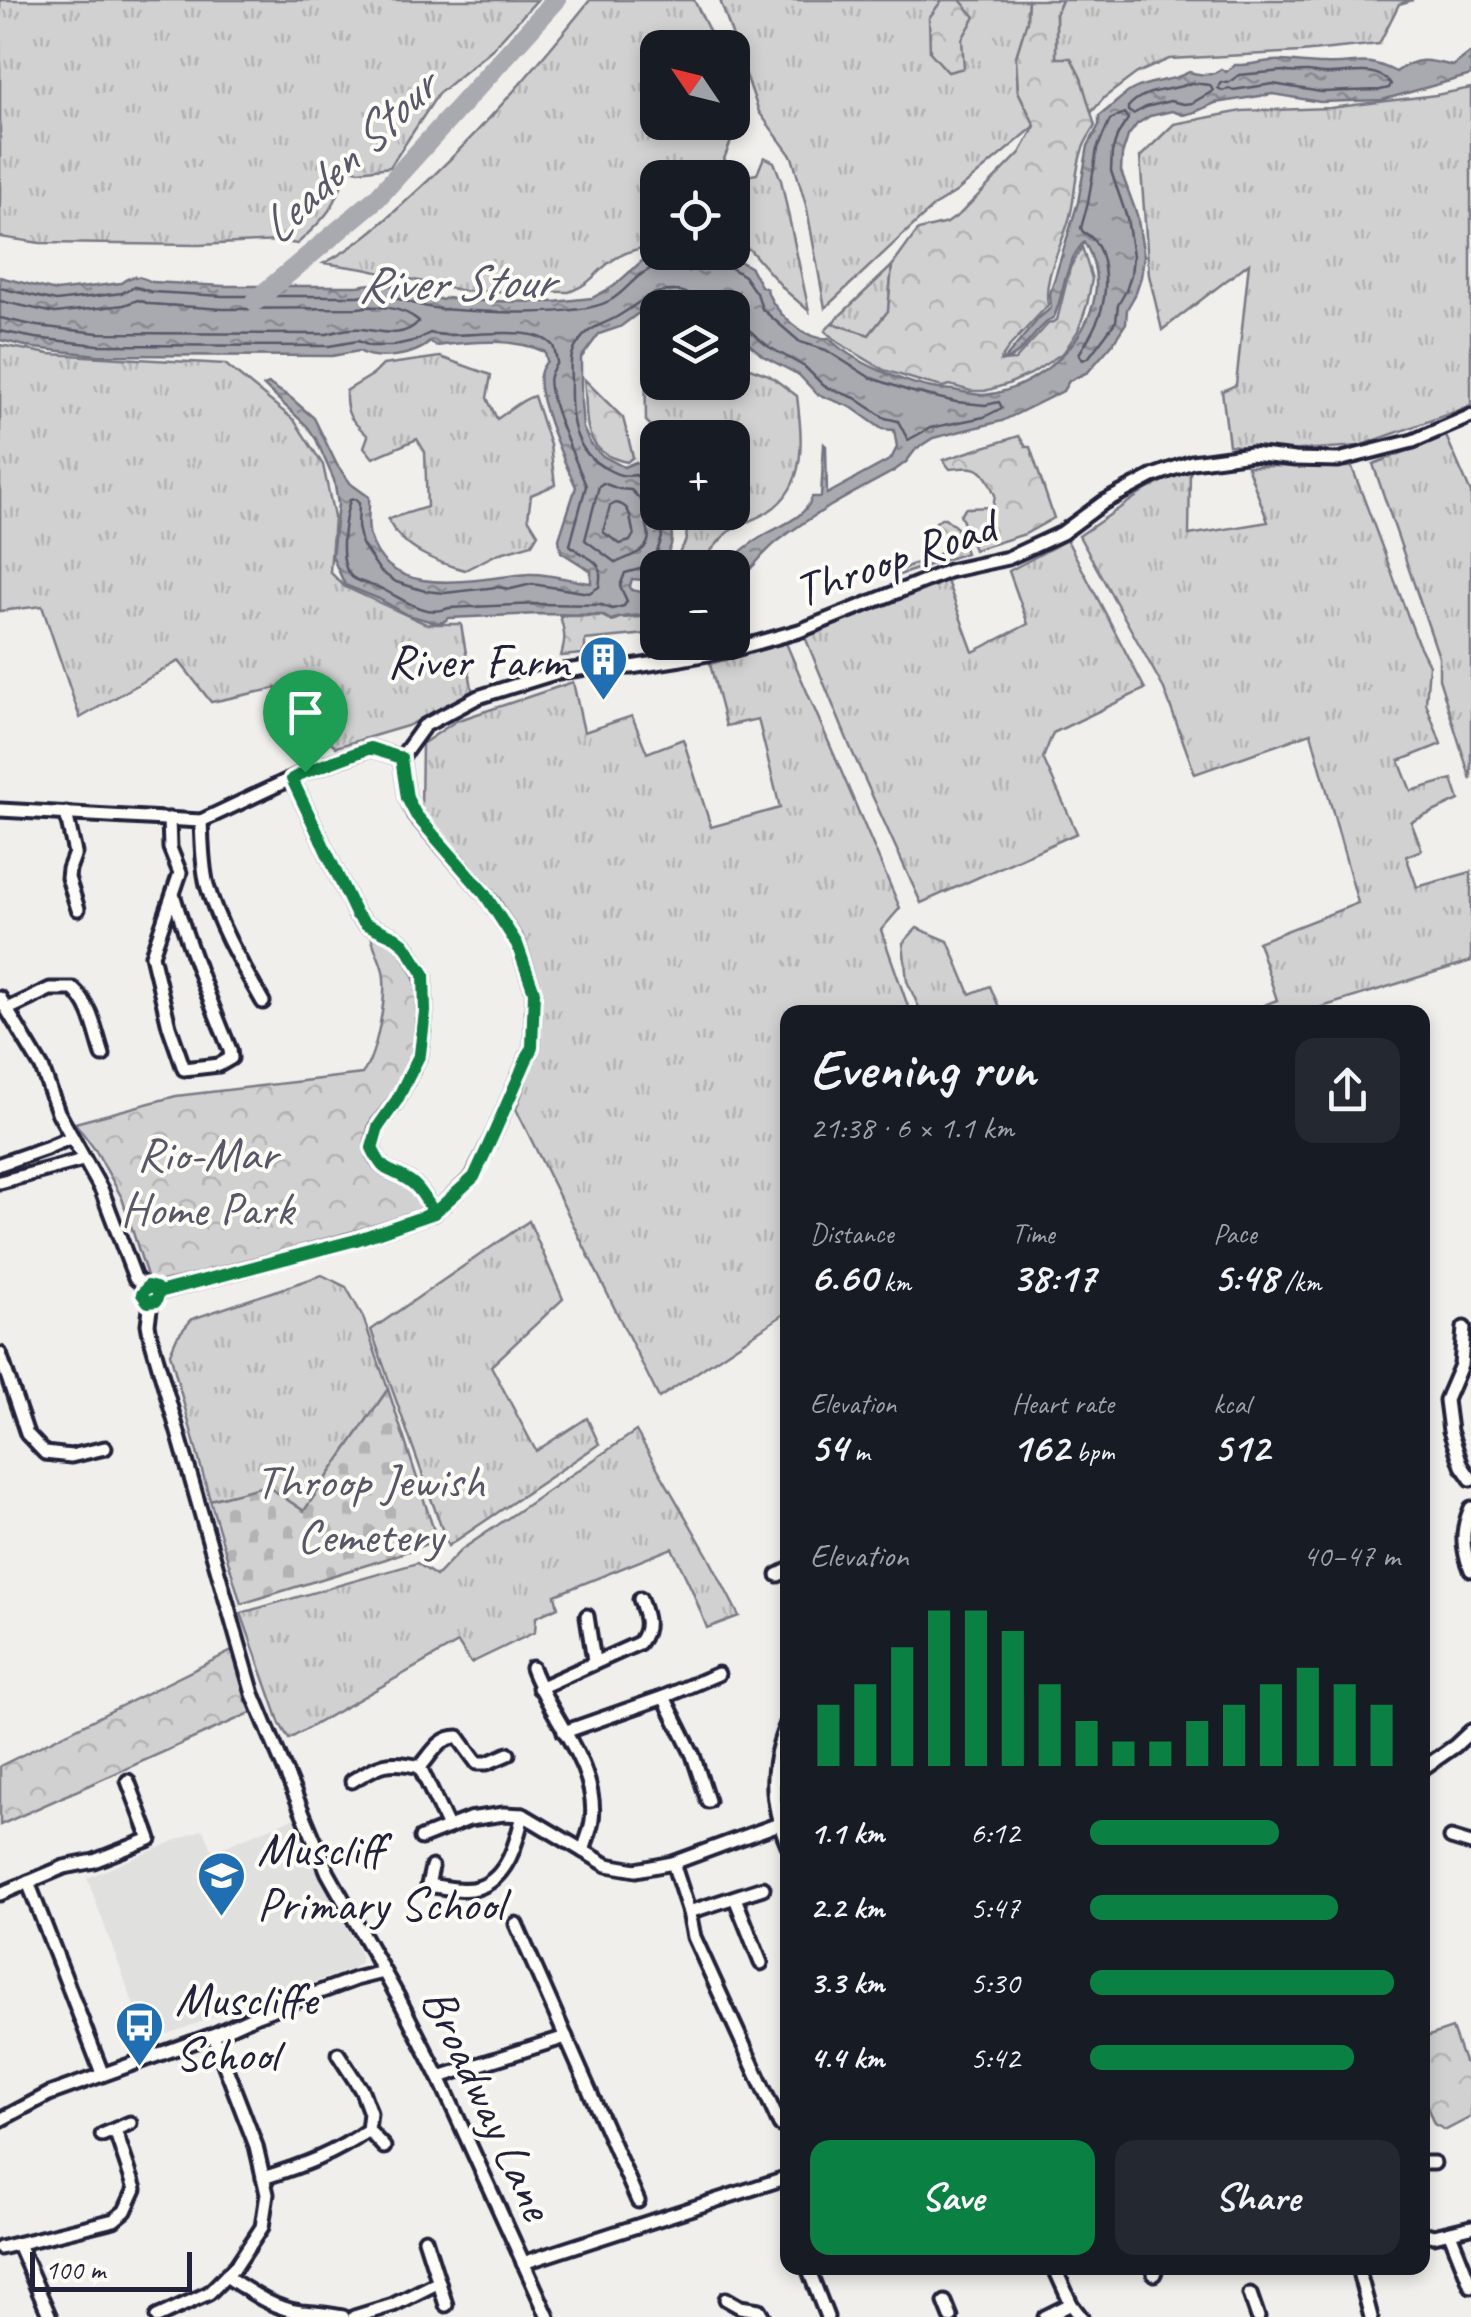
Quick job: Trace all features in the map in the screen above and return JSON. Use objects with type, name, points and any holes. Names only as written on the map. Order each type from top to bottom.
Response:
[{"type":"street","name":"Throop Road","points":[[401,758],[424,726],[478,697],[558,672],[680,659],[799,631],[949,571],[1008,558],[1062,533],[1104,502],[1153,476],[1192,462],[1251,454],[1338,460],[1413,440],[1471,416]]},
{"type":"street","points":[[0,810],[201,821],[305,772],[370,748],[401,758],[407,798],[416,815],[484,893],[517,944],[534,992],[532,1047],[495,1131],[474,1177],[434,1213],[356,1240],[155,1297],[154,1286],[146,1287],[135,1278],[102,1192],[58,1112],[42,1068],[4,1004],[50,989],[73,989],[85,1002],[102,1054]]},
{"type":"street","points":[[292,779],[356,914],[366,924],[404,944],[424,974],[420,1054],[397,1100],[378,1127],[372,1148],[380,1164],[410,1180],[434,1213]]},
{"type":"street","points":[[66,813],[74,854],[68,878],[78,909]]},
{"type":"street","points":[[169,819],[170,848],[180,873],[174,889],[169,906],[152,955],[184,1069],[218,1065],[231,1058],[230,1050],[189,950],[172,894]]},
{"type":"street","points":[[201,821],[207,885],[225,934],[262,1002]]},
{"type":"street","points":[[0,1164],[72,1137]]},
{"type":"street","points":[[0,1182],[83,1160]]},
{"type":"street","name":"Broadway Lane","points":[[155,1297],[148,1324],[150,1335],[253,1694],[328,1872],[439,2077],[548,2317]]},
{"type":"street","points":[[1464,1328],[1461,1365],[1446,1400],[1450,1431],[1462,1466],[1471,1479]]},
{"type":"street","points":[[0,1354],[27,1434],[44,1452],[71,1456],[105,1448]]},
{"type":"street","points":[[1471,1508],[1463,1534],[1471,1570]]},
{"type":"street","points":[[539,1688],[631,1647],[644,1636],[647,1619],[640,1599]]},
{"type":"street","points":[[586,1616],[594,1661]]},
{"type":"street","points":[[532,1668],[584,1770],[591,1793],[592,1820],[583,1851]]},
{"type":"street","points":[[564,1732],[718,1674]]},
{"type":"street","points":[[664,1697],[692,1755],[708,1801]]},
{"type":"street","points":[[1430,1763],[1470,1735]]},
{"type":"street","points":[[420,1766],[448,1737],[458,1736],[478,1763],[486,1764],[508,1754]]},
{"type":"street","points":[[421,1838],[470,1819],[523,1815],[607,1866],[636,1870],[672,1864],[779,1824],[773,1784],[780,1739]]},
{"type":"street","points":[[352,1781],[376,1766],[396,1762],[420,1766]]},
{"type":"street","points":[[420,1766],[448,1827]]},
{"type":"street","points":[[0,1894],[64,1867],[94,1861],[150,1840],[128,1782]]},
{"type":"street","points":[[432,1867],[428,1885],[481,1887],[500,1872],[514,1851],[523,1815]]},
{"type":"street","points":[[1452,1838],[1471,1844]]},
{"type":"street","points":[[672,1864],[700,1952],[780,2125]]},
{"type":"street","points":[[28,1882],[102,2073]]},
{"type":"street","points":[[689,1912],[762,1888]]},
{"type":"street","points":[[735,1898],[761,1963]]},
{"type":"street","points":[[516,1924],[638,2201]]},
{"type":"street","points":[[0,2120],[49,2094],[102,2073],[383,1972]]},
{"type":"street","points":[[157,2317],[209,2293],[236,2266],[262,2228],[267,2194],[256,2146],[214,2034]]},
{"type":"street","points":[[439,2077],[566,2036]]},
{"type":"street","points":[[263,2178],[312,2162],[368,2130],[370,2113],[362,2091],[338,2054]]},
{"type":"street","points":[[772,2106],[780,2102]]},
{"type":"street","points":[[102,2135],[130,2122]]},
{"type":"street","points":[[0,2248],[114,2220],[125,2211],[135,2188],[115,2130]]},
{"type":"street","points":[[368,2130],[384,2147]]},
{"type":"street","points":[[523,2262],[780,2181]]},
{"type":"street","points":[[1430,2235],[1471,2227]]},
{"type":"street","points":[[1450,2233],[1471,2286]]},
{"type":"street","points":[[425,2239],[446,2304]]},
{"type":"street","points":[[18,2244],[50,2317]]},
{"type":"street","points":[[811,2275],[826,2317]]},
{"type":"street","points":[[1058,2275],[1081,2317]]},
{"type":"street","points":[[1360,2275],[1371,2317]]},
{"type":"street","points":[[226,2276],[257,2297],[297,2314],[316,2312],[343,2317]]},
{"type":"street","points":[[354,2317],[393,2305],[439,2282]]},
{"type":"street","points":[[1250,2294],[1258,2317]]},
{"type":"street","points":[[726,2298],[740,2307],[760,2310],[762,2317]]},
{"type":"street","points":[[945,2302],[950,2317]]},
{"type":"street","points":[[1045,2317],[1071,2304]]},
{"type":"shaded area","name":"Muscliff Primary School","points":[[296,1817],[361,1962],[352,1969],[147,2041],[87,1878],[203,1829],[213,1851]]},
{"type":"green space","points":[[0,0],[537,0],[491,50],[438,94],[390,167],[359,171],[346,168],[329,210],[297,244],[278,241],[199,245],[40,243],[0,237]]},
{"type":"green space","points":[[590,0],[694,0],[709,30],[640,30],[640,140],[732,140],[725,160],[640,160],[640,249],[621,255],[569,292],[464,291],[324,263],[376,228],[429,180],[524,80]]},
{"type":"green space","points":[[720,0],[1028,0],[1027,21],[1016,57],[1018,91],[1035,126],[935,205],[825,308],[807,209],[792,157],[759,112],[750,86],[750,30],[730,30]]},
{"type":"green space","points":[[942,0],[960,0],[975,17],[962,39],[964,68],[948,72],[930,52],[929,18]]},
{"type":"green space","points":[[1028,0],[1062,0],[1056,14],[1056,58],[1071,58],[1095,126],[1080,156],[1071,212],[1048,282],[1048,305],[1000,361],[1015,360],[1048,324],[1057,320],[1070,268],[1082,247],[1092,279],[1078,331],[1064,352],[1031,374],[985,391],[943,387],[884,370],[825,331],[832,323],[869,335],[888,311],[892,266],[918,230],[947,223],[960,214],[1020,153],[1035,126],[1018,91],[1016,57],[1027,21]]},
{"type":"green space","points":[[1062,0],[1413,0],[1399,4],[1379,44],[1169,59],[1137,73],[1090,114],[1056,59],[1056,14]]},
{"type":"green space","points":[[1471,88],[1471,406],[1359,446],[1285,451],[1229,445],[1222,391],[1236,385],[1249,263],[1162,330],[1149,275],[1140,157],[1174,124],[1242,111],[1330,108]]},
{"type":"green space","points":[[764,157],[774,162],[781,180],[809,311],[750,250],[750,175],[757,174]]},
{"type":"green space","points":[[892,266],[888,311],[869,335],[832,323]]},
{"type":"green space","points":[[0,345],[49,354],[225,364],[294,420],[323,465],[334,517],[330,572],[345,587],[426,624],[461,624],[473,694],[407,726],[336,747],[277,688],[211,702],[179,661],[80,718],[42,606],[0,611]]},
{"type":"green space","points":[[440,357],[491,375],[487,398],[497,419],[534,396],[550,445],[555,485],[531,495],[528,518],[538,534],[532,544],[497,554],[465,570],[410,546],[388,519],[427,507],[425,452],[417,439],[373,458],[364,447],[368,436],[353,421],[347,406],[346,391],[383,365]]},
{"type":"green space","points":[[750,368],[769,375],[797,396],[800,460],[791,488],[769,511],[750,520],[750,420],[646,420],[646,400],[750,400]]},
{"type":"green space","points":[[584,379],[623,418],[633,457],[627,462],[611,457],[593,441]]},
{"type":"green space","points":[[1019,436],[1030,447],[1054,518],[1025,534],[974,550],[960,514],[966,508],[993,507],[995,495],[979,470],[950,469],[943,460]]},
{"type":"green space","points":[[1446,436],[1471,493],[1471,780],[1439,679],[1439,657],[1373,464]]},
{"type":"green space","points":[[1247,466],[1352,467],[1429,665],[1426,703],[1441,744],[1399,761],[1411,791],[1452,779],[1459,800],[1411,822],[1422,850],[1406,856],[1417,887],[1471,872],[1471,961],[1329,1005],[1264,1005],[1277,1000],[1258,942],[1358,903],[1311,733],[1195,774],[1164,689],[1079,536],[1146,490],[1190,468],[1189,535],[1268,522]]},
{"type":"green space","points":[[941,518],[957,528],[966,553],[893,577],[946,549],[935,523]]},
{"type":"green space","points":[[687,530],[732,530],[711,550],[681,550]]},
{"type":"green space","points":[[1067,540],[1145,689],[1053,733],[1043,758],[1077,833],[921,903],[805,637],[947,581],[973,652],[1028,624],[1009,571]]},
{"type":"green space","points":[[560,616],[602,616],[612,621],[640,617],[640,635],[585,640],[582,654],[561,656],[564,636]]},
{"type":"green space","points":[[786,643],[900,908],[881,930],[908,1005],[780,1005],[780,1317],[659,1398],[516,1109],[538,1049],[541,987],[527,949],[499,898],[421,809],[422,744],[456,721],[573,682],[584,732],[632,716],[647,753],[683,739],[711,827],[780,808],[758,719],[726,726],[710,664],[750,660],[750,653]]},
{"type":"green space","points":[[917,928],[948,941],[970,994],[990,986],[998,1005],[918,1005],[907,981],[903,943]]},
{"type":"green space","name":"Rio-Mar Home Park","points":[[371,932],[405,954],[419,990],[421,1017],[409,1066],[399,1088],[368,1130],[365,1147],[374,1169],[411,1190],[422,1210],[387,1224],[199,1273],[162,1281],[148,1279],[122,1198],[75,1123],[176,1096],[362,1074],[376,1040],[384,995],[383,971]]},
{"type":"green space","points":[[529,1221],[563,1299],[491,1366],[536,1451],[587,1418],[599,1444],[448,1546],[371,1330]]},
{"type":"green space","points":[[322,1275],[346,1287],[363,1317],[388,1389],[304,1511],[264,1487],[210,1500],[170,1353],[177,1337],[192,1319]]},
{"type":"green space","name":"Throop Jewish Cemetery","points":[[388,1389],[437,1540],[241,1604],[210,1500],[264,1486],[304,1511]]},
{"type":"green space","points":[[636,1431],[739,1616],[707,1628],[672,1548],[555,1595],[558,1607],[536,1617],[535,1632],[471,1663],[458,1643],[289,1739],[280,1724],[241,1613],[417,1563],[436,1576],[461,1550]]},
{"type":"green space","points":[[232,1651],[255,1711],[0,1825],[0,1766]]},
{"type":"green space","points":[[1452,2028],[1464,2062],[1471,2062],[1471,2117],[1446,2130],[1434,2124],[1430,2114],[1430,2036]]},
{"type":"water","points":[[1471,52],[1471,75],[1382,100],[1320,102],[1273,94],[1215,103],[1183,115],[1172,111],[1137,124],[1128,136],[1121,171],[1137,215],[1144,256],[1141,277],[1127,309],[1126,323],[1088,372],[1069,381],[1063,391],[1002,421],[933,438],[894,471],[791,531],[750,570],[750,550],[743,550],[799,516],[812,497],[821,497],[824,444],[827,494],[891,459],[897,447],[894,430],[882,429],[851,407],[817,394],[799,375],[750,345],[750,290],[640,290],[640,312],[620,327],[599,334],[581,358],[581,402],[583,428],[601,455],[624,467],[636,462],[640,466],[640,530],[671,530],[669,550],[640,550],[640,580],[632,579],[630,586],[640,592],[640,616],[611,620],[602,615],[539,614],[449,618],[436,623],[408,615],[345,585],[332,556],[338,504],[334,480],[307,426],[264,386],[269,384],[291,398],[314,418],[337,465],[351,484],[369,497],[370,536],[381,557],[396,571],[439,582],[537,574],[591,583],[591,571],[561,552],[559,539],[576,487],[542,398],[540,375],[547,361],[545,352],[506,342],[436,346],[430,342],[415,351],[385,357],[359,351],[332,356],[97,355],[0,340],[0,277],[56,291],[121,283],[136,277],[152,282],[223,286],[379,284],[442,300],[554,302],[592,298],[614,286],[640,263],[640,270],[750,267],[775,306],[800,330],[829,338],[865,363],[896,377],[926,387],[984,395],[1033,378],[1056,361],[1088,318],[1095,293],[1094,267],[1084,242],[1069,268],[1054,317],[1018,353],[1003,361],[1051,308],[1050,294],[1078,202],[1088,146],[1099,125],[1099,116],[1128,93],[1189,72],[1206,75],[1221,69],[1226,72],[1235,65],[1278,61],[1367,63],[1396,72],[1410,63],[1423,61],[1453,66]]},
{"type":"waterway","name":"Leaden Stour","points":[[255,301],[377,198],[556,0]]},
{"type":"place","name":"River Farm","points":[[603,702]]},
{"type":"place","name":"Muscliff Primary School","points":[[222,1918]]},
{"type":"place","name":"Muscliffe School","points":[[140,2068]]},
{"type":"route","points":[[305,772],[292,779],[356,914],[366,924],[404,944],[424,974],[420,1054],[397,1100],[378,1127],[372,1148],[380,1164],[410,1180],[434,1213],[356,1240],[159,1292],[156,1301],[148,1302],[142,1294],[148,1286],[159,1292],[276,1262],[356,1240],[434,1213],[474,1177],[532,1047],[534,992],[517,944],[484,893],[416,815],[407,798],[401,758],[370,748],[305,772]]},
{"type":"water label","name":"River Stour","points":[[455,281]]}]
